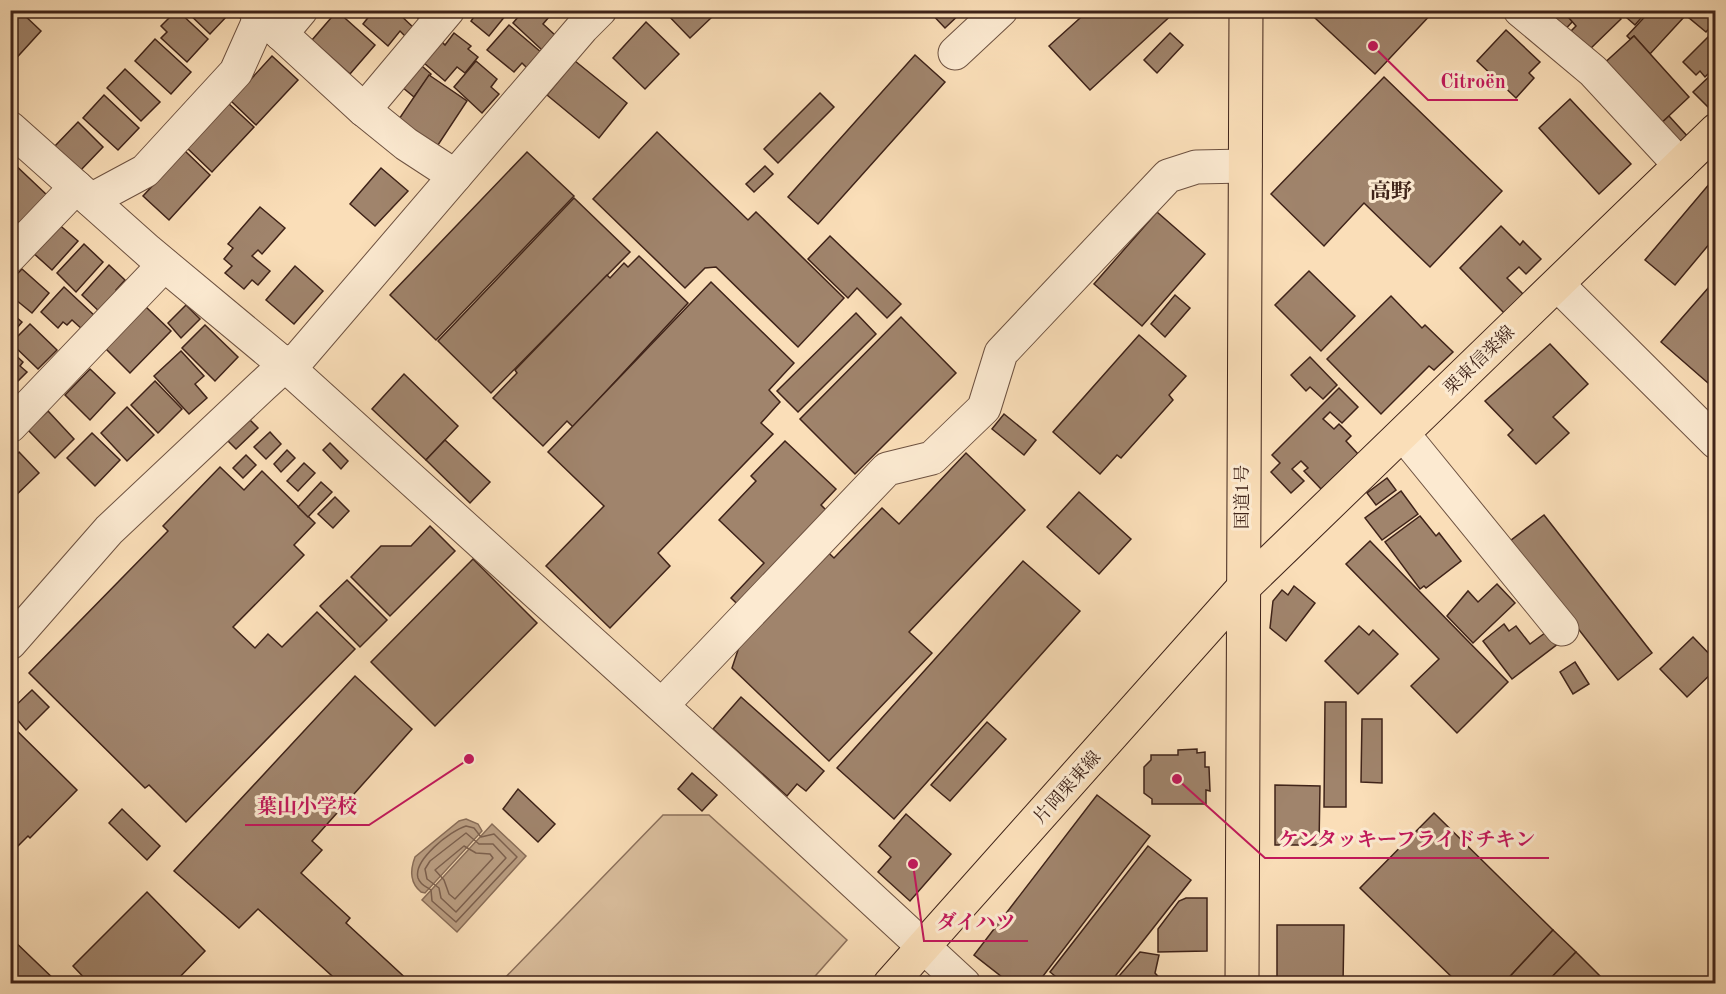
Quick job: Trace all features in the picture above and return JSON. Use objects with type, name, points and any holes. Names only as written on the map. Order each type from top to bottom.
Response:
[{"type":"main road","name":"国道1号","points":[[1242,984],[1246,10]]},
{"type":"main road","name":"栗東信楽線","points":[[1242,589],[1716,130]]},
{"type":"main road","name":"片岡栗東線","points":[[890,984],[1242,589]]},
{"type":"street","points":[[364,110],[448,10]]},
{"type":"street","points":[[955,53],[1001,10]]},
{"type":"street","points":[[1520,10],[1593,71],[1680,165]]},
{"type":"street","points":[[10,643],[109,530],[285,365],[299,358],[591,14]]},
{"type":"street","points":[[10,256],[83,193],[145,171],[236,72],[275,18],[364,110],[406,144],[455,176]]},
{"type":"street","points":[[10,128],[164,265],[285,365],[662,705],[964,984]]},
{"type":"street","points":[[662,705],[887,469],[932,458],[984,408],[1001,353],[1168,176],[1196,166],[1245,166]]},
{"type":"street","points":[[10,426],[164,265]]},
{"type":"street","points":[[1558,285],[1716,442]]},
{"type":"street","points":[[1403,434],[1562,629]]},
{"type":"shaded area","points":[[663,815],[709,815],[847,940],[809,983],[500,983]]},
{"type":"water","points":[[466,819],[478,824],[482,831],[425,893],[421,892],[412,876],[415,857],[459,821]]},
{"type":"water","points":[[492,824],[526,856],[457,932],[422,900]]},
{"type":"building","points":[[177,10],[208,39],[187,62],[161,38],[167,32],[161,26]]},
{"type":"building","points":[[185,10],[224,10],[228,15],[210,34]]},
{"type":"building","points":[[374,10],[395,10],[416,30],[408,39],[400,31],[388,46],[363,24]]},
{"type":"building","points":[[409,10],[427,10],[419,19]]},
{"type":"building","points":[[479,10],[510,10],[489,36],[471,21]]},
{"type":"building","points":[[524,10],[555,10],[543,24],[555,35],[542,50],[513,23]]},
{"type":"building","points":[[663,10],[706,10],[712,17],[690,38]]},
{"type":"building","points":[[928,10],[964,10],[945,28]]},
{"type":"building","points":[[1089,10],[1177,10],[1090,90],[1049,46]]},
{"type":"building","points":[[1323,10],[1435,10],[1375,74],[1315,18]]},
{"type":"building","points":[[1547,10],[1562,10],[1573,21],[1560,35],[1541,17]]},
{"type":"building","points":[[1562,10],[1613,10],[1621,19],[1588,51],[1570,32],[1576,26]]},
{"type":"building","points":[[1618,10],[1648,10],[1635,25]]},
{"type":"building","points":[[1651,10],[1676,10],[1684,17],[1650,54],[1634,36],[1630,39],[1627,36]]},
{"type":"building","points":[[1693,10],[1716,12],[1716,21],[1706,32],[1688,17]]},
{"type":"building","points":[[337,11],[375,45],[350,74],[312,40]]},
{"type":"building","points":[[21,12],[41,31],[10,65],[10,24]]},
{"type":"building","points":[[646,22],[679,54],[645,89],[613,58]]},
{"type":"building","points":[[509,25],[542,53],[528,69],[522,63],[514,72],[487,50]]},
{"type":"building","points":[[1716,29],[1716,66],[1705,77],[1700,71],[1696,75],[1683,62]]},
{"type":"building","points":[[1506,30],[1540,62],[1529,73],[1534,78],[1516,98],[1477,61]]},
{"type":"building","points":[[454,33],[471,46],[468,49],[478,57],[465,73],[457,67],[445,81],[424,63],[441,41],[445,45]]},
{"type":"building","points":[[1170,33],[1183,45],[1157,73],[1144,60]]},
{"type":"building","points":[[1634,36],[1689,97],[1656,128],[1600,67]]},
{"type":"building","points":[[155,39],[191,72],[171,94],[135,61]]},
{"type":"building","points":[[915,55],[945,82],[818,224],[788,197]]},
{"type":"building","points":[[272,56],[298,80],[256,125],[231,101]]},
{"type":"building","points":[[415,60],[431,74],[414,97],[396,82]]},
{"type":"building","points":[[476,61],[497,79],[491,87],[499,94],[482,113],[454,87]]},
{"type":"building","points":[[575,61],[627,103],[599,138],[547,95]]},
{"type":"building","points":[[125,69],[160,102],[141,121],[107,88]]},
{"type":"building","points":[[1716,70],[1716,108],[1712,111],[1693,92]]},
{"type":"building","points":[[429,75],[467,101],[436,148],[397,122]]},
{"type":"building","points":[[1384,77],[1502,191],[1430,267],[1364,203],[1324,246],[1271,194]]},
{"type":"building","points":[[820,93],[834,107],[778,163],[764,149]]},
{"type":"building","points":[[104,95],[139,128],[118,150],[83,118]]},
{"type":"building","points":[[1570,99],[1631,164],[1599,194],[1539,128]]},
{"type":"building","points":[[228,103],[254,127],[212,172],[187,148]]},
{"type":"building","points":[[1669,116],[1689,138],[1675,150],[1656,128]]},
{"type":"building","points":[[78,122],[103,147],[79,172],[54,147]]},
{"type":"building","points":[[657,132],[748,220],[756,212],[844,298],[798,347],[716,267],[705,268],[685,288],[593,199]]},
{"type":"building","points":[[185,151],[210,175],[169,220],[143,196]]},
{"type":"building","points":[[527,152],[574,196],[436,340],[390,295]]},
{"type":"building","points":[[10,160],[48,196],[23,227],[18,222],[10,230]]},
{"type":"building","points":[[765,166],[773,174],[754,192],[746,184]]},
{"type":"building","points":[[381,168],[408,191],[375,226],[350,204]]},
{"type":"building","points":[[1716,176],[1716,236],[1675,285],[1645,260]]},
{"type":"building","points":[[574,198],[630,252],[491,393],[438,341]]},
{"type":"building","points":[[260,207],[285,228],[262,254],[258,250],[252,256],[270,271],[258,285],[252,280],[244,289],[225,273],[232,266],[224,259],[233,248],[228,244]]},
{"type":"building","points":[[1157,212],[1205,254],[1142,326],[1094,284]]},
{"type":"building","points":[[56,222],[78,241],[52,270],[31,251]]},
{"type":"building","points":[[1501,226],[1520,245],[1523,241],[1541,259],[1526,274],[1519,267],[1507,278],[1525,296],[1506,315],[1460,268]]},
{"type":"building","points":[[830,236],[901,304],[887,318],[857,288],[848,298],[808,259]]},
{"type":"building","points":[[84,244],[103,262],[76,292],[57,273]]},
{"type":"building","points":[[639,256],[688,303],[573,427],[567,421],[543,446],[493,398],[517,373],[515,370],[607,275],[610,278],[624,263],[628,267]]},
{"type":"building","points":[[109,265],[125,280],[116,290],[122,297],[104,316],[82,295]]},
{"type":"building","points":[[295,266],[323,291],[294,324],[266,300]]},
{"type":"building","points":[[11,269],[17,274],[22,269],[49,293],[32,313],[10,295]]},
{"type":"building","points":[[1309,271],[1355,316],[1321,351],[1275,305]]},
{"type":"building","points":[[1716,279],[1716,374],[1708,383],[1661,342]]},
{"type":"building","points":[[711,282],[794,363],[769,390],[780,402],[761,423],[773,434],[658,553],[670,566],[610,628],[546,566],[604,506],[548,452]]},
{"type":"building","points":[[64,287],[95,316],[83,330],[72,320],[67,325],[63,322],[58,328],[41,312]]},
{"type":"building","points":[[1175,295],[1190,308],[1165,337],[1151,324]]},
{"type":"building","points":[[1391,296],[1422,328],[1425,325],[1453,352],[1434,370],[1429,366],[1381,414],[1327,359]]},
{"type":"building","points":[[186,305],[200,319],[181,338],[168,323]]},
{"type":"building","points":[[146,307],[171,331],[130,373],[105,348]]},
{"type":"building","points":[[10,312],[22,322],[10,336]]},
{"type":"building","points":[[856,313],[876,334],[798,412],[777,391]]},
{"type":"building","points":[[901,317],[956,373],[855,474],[800,419]]},
{"type":"building","points":[[30,324],[57,350],[38,369],[11,343]]},
{"type":"building","points":[[205,325],[238,357],[215,381],[182,348]]},
{"type":"building","points":[[1139,335],[1186,376],[1169,395],[1173,400],[1121,458],[1117,455],[1100,474],[1053,432]]},
{"type":"building","points":[[1550,344],[1588,384],[1553,417],[1569,433],[1536,464],[1508,435],[1513,430],[1485,401]]},
{"type":"building","points":[[10,350],[23,362],[20,366],[27,372],[10,389]]},
{"type":"building","points":[[181,351],[204,376],[195,384],[207,398],[189,414],[154,376]]},
{"type":"building","points":[[1310,357],[1337,385],[1323,399],[1310,387],[1306,391],[1291,375]]},
{"type":"building","points":[[90,369],[115,393],[90,420],[65,395]]},
{"type":"building","points":[[404,374],[458,426],[426,460],[372,409]]},
{"type":"building","points":[[155,381],[182,409],[158,433],[131,405]]},
{"type":"building","points":[[1339,388],[1358,407],[1342,423],[1330,412],[1323,419],[1334,429],[1339,424],[1351,436],[1346,441],[1358,454],[1321,489],[1304,471],[1308,468],[1301,461],[1292,469],[1304,481],[1291,493],[1271,472],[1280,463],[1272,455]]},
{"type":"building","points":[[127,407],[154,435],[127,461],[101,433]]},
{"type":"building","points":[[48,411],[74,439],[55,458],[28,430]]},
{"type":"building","points":[[1004,414],[1036,440],[1024,455],[992,429]]},
{"type":"building","points":[[249,419],[258,428],[236,449],[227,440]]},
{"type":"building","points":[[270,432],[281,444],[266,459],[254,447]]},
{"type":"building","points":[[92,433],[120,460],[95,486],[67,458]]},
{"type":"building","points":[[445,440],[490,482],[470,503],[426,460]]},
{"type":"building","points":[[785,441],[836,489],[821,505],[829,513],[810,535],[834,558],[882,508],[899,524],[966,453],[1025,510],[909,632],[932,653],[829,761],[732,668],[743,635],[756,622],[731,598],[764,563],[719,520],[756,481],[751,476]]},
{"type":"building","points":[[330,443],[348,461],[341,469],[323,450]]},
{"type":"building","points":[[287,450],[295,458],[281,472],[274,464]]},
{"type":"building","points":[[19,452],[39,473],[12,499],[10,457],[13,459]]},
{"type":"building","points":[[246,455],[256,465],[243,478],[233,468]]},
{"type":"building","points":[[304,463],[315,473],[298,491],[287,481]]},
{"type":"building","points":[[220,467],[244,490],[262,471],[315,523],[294,545],[304,555],[233,627],[255,648],[268,634],[282,647],[317,612],[355,649],[186,822],[149,785],[145,788],[29,673],[168,531],[163,526]]},
{"type":"building","points":[[1387,478],[1396,490],[1376,505],[1367,493]]},
{"type":"building","points":[[321,482],[332,492],[308,517],[298,507]]},
{"type":"building","points":[[1401,491],[1418,514],[1382,540],[1365,518]]},
{"type":"building","points":[[1079,492],[1131,539],[1099,574],[1047,527]]},
{"type":"building","points":[[335,497],[349,511],[333,528],[318,514]]},
{"type":"building","points":[[1544,515],[1652,653],[1618,680],[1510,541]]},
{"type":"building","points":[[1420,516],[1436,536],[1439,533],[1461,561],[1426,588],[1424,586],[1420,589],[1385,542]]},
{"type":"building","points":[[430,526],[455,551],[390,616],[351,577],[381,546],[411,546]]},
{"type":"building","points":[[1370,541],[1508,682],[1457,733],[1411,686],[1439,659],[1346,564]]},
{"type":"building","points":[[473,559],[537,623],[435,726],[371,662]]},
{"type":"building","points":[[1023,561],[1080,611],[894,819],[837,768]]},
{"type":"building","points":[[347,580],[387,620],[360,647],[320,606]]},
{"type":"building","points":[[1497,584],[1515,603],[1473,643],[1447,616],[1468,591],[1478,602]]},
{"type":"building","points":[[1294,586],[1315,603],[1286,641],[1270,628],[1273,601],[1282,590],[1288,595]]},
{"type":"building","points":[[1504,624],[1509,631],[1516,626],[1530,644],[1549,630],[1559,643],[1512,679],[1483,641]]},
{"type":"building","points":[[1359,626],[1369,635],[1373,630],[1398,654],[1358,694],[1325,661]]},
{"type":"building","points":[[1693,637],[1716,661],[1716,669],[1687,697],[1660,669]]},
{"type":"building","points":[[1575,662],[1589,684],[1573,694],[1560,672]]},
{"type":"building","points":[[355,676],[412,729],[312,841],[322,850],[301,873],[350,918],[346,923],[412,984],[341,984],[258,909],[239,928],[174,871]]},
{"type":"building","points":[[32,690],[49,707],[26,730],[10,711]]},
{"type":"building","points":[[741,697],[824,771],[806,791],[797,784],[787,796],[713,729]]},
{"type":"building","points":[[1325,702],[1346,702],[1346,807],[1324,807]]},
{"type":"building","points":[[1362,719],[1382,719],[1382,783],[1361,782]]},
{"type":"building","points":[[987,722],[1006,739],[950,801],[931,785]]},
{"type":"building","points":[[10,724],[77,790],[30,838],[28,836],[12,852]]},
{"type":"building","points":[[1197,749],[1197,753],[1205,752],[1205,767],[1209,767],[1210,791],[1206,790],[1206,804],[1152,804],[1152,799],[1144,793],[1144,767],[1151,760],[1151,755],[1178,755],[1178,750]]},
{"type":"building","points":[[692,773],[717,795],[702,811],[678,789]]},
{"type":"building","points":[[1275,785],[1320,786],[1319,845],[1275,845]]},
{"type":"building","points":[[518,789],[555,824],[538,842],[503,809]]},
{"type":"building","points":[[1097,795],[1150,836],[1037,984],[1011,984],[974,955]]},
{"type":"building","points":[[122,809],[160,846],[147,860],[109,823]]},
{"type":"building","points":[[1434,813],[1553,930],[1503,984],[1459,984],[1360,888]]},
{"type":"building","points":[[906,814],[951,854],[910,901],[878,872],[891,857],[879,846]]},
{"type":"building","points":[[1148,846],[1191,880],[1109,984],[1065,984],[1050,972]]},
{"type":"building","points":[[147,892],[205,951],[173,984],[90,984],[73,966]]},
{"type":"building","points":[[1186,898],[1207,898],[1207,951],[1158,952],[1158,929],[1179,901]]},
{"type":"building","points":[[1277,925],[1344,925],[1343,984],[1277,984]]},
{"type":"building","points":[[1553,930],[1576,952],[1545,984],[1503,984]]},
{"type":"building","points":[[10,937],[59,984],[10,984]]},
{"type":"building","points":[[1140,952],[1159,955],[1155,973],[1165,984],[1117,984],[1119,976]]},
{"type":"building","points":[[1576,952],[1608,984],[1545,984]]},
{"type":"place","name":"Citroën","points":[[1373,46]]},
{"type":"place","name":"葉山小学校","points":[[469,759]]},
{"type":"place","name":"ケンタッキーフライドチキン","points":[[1177,779]]},
{"type":"place","name":"ダイハツ","points":[[913,864]]},
{"type":"district","name":"高野","points":[[1391,191]]}]
